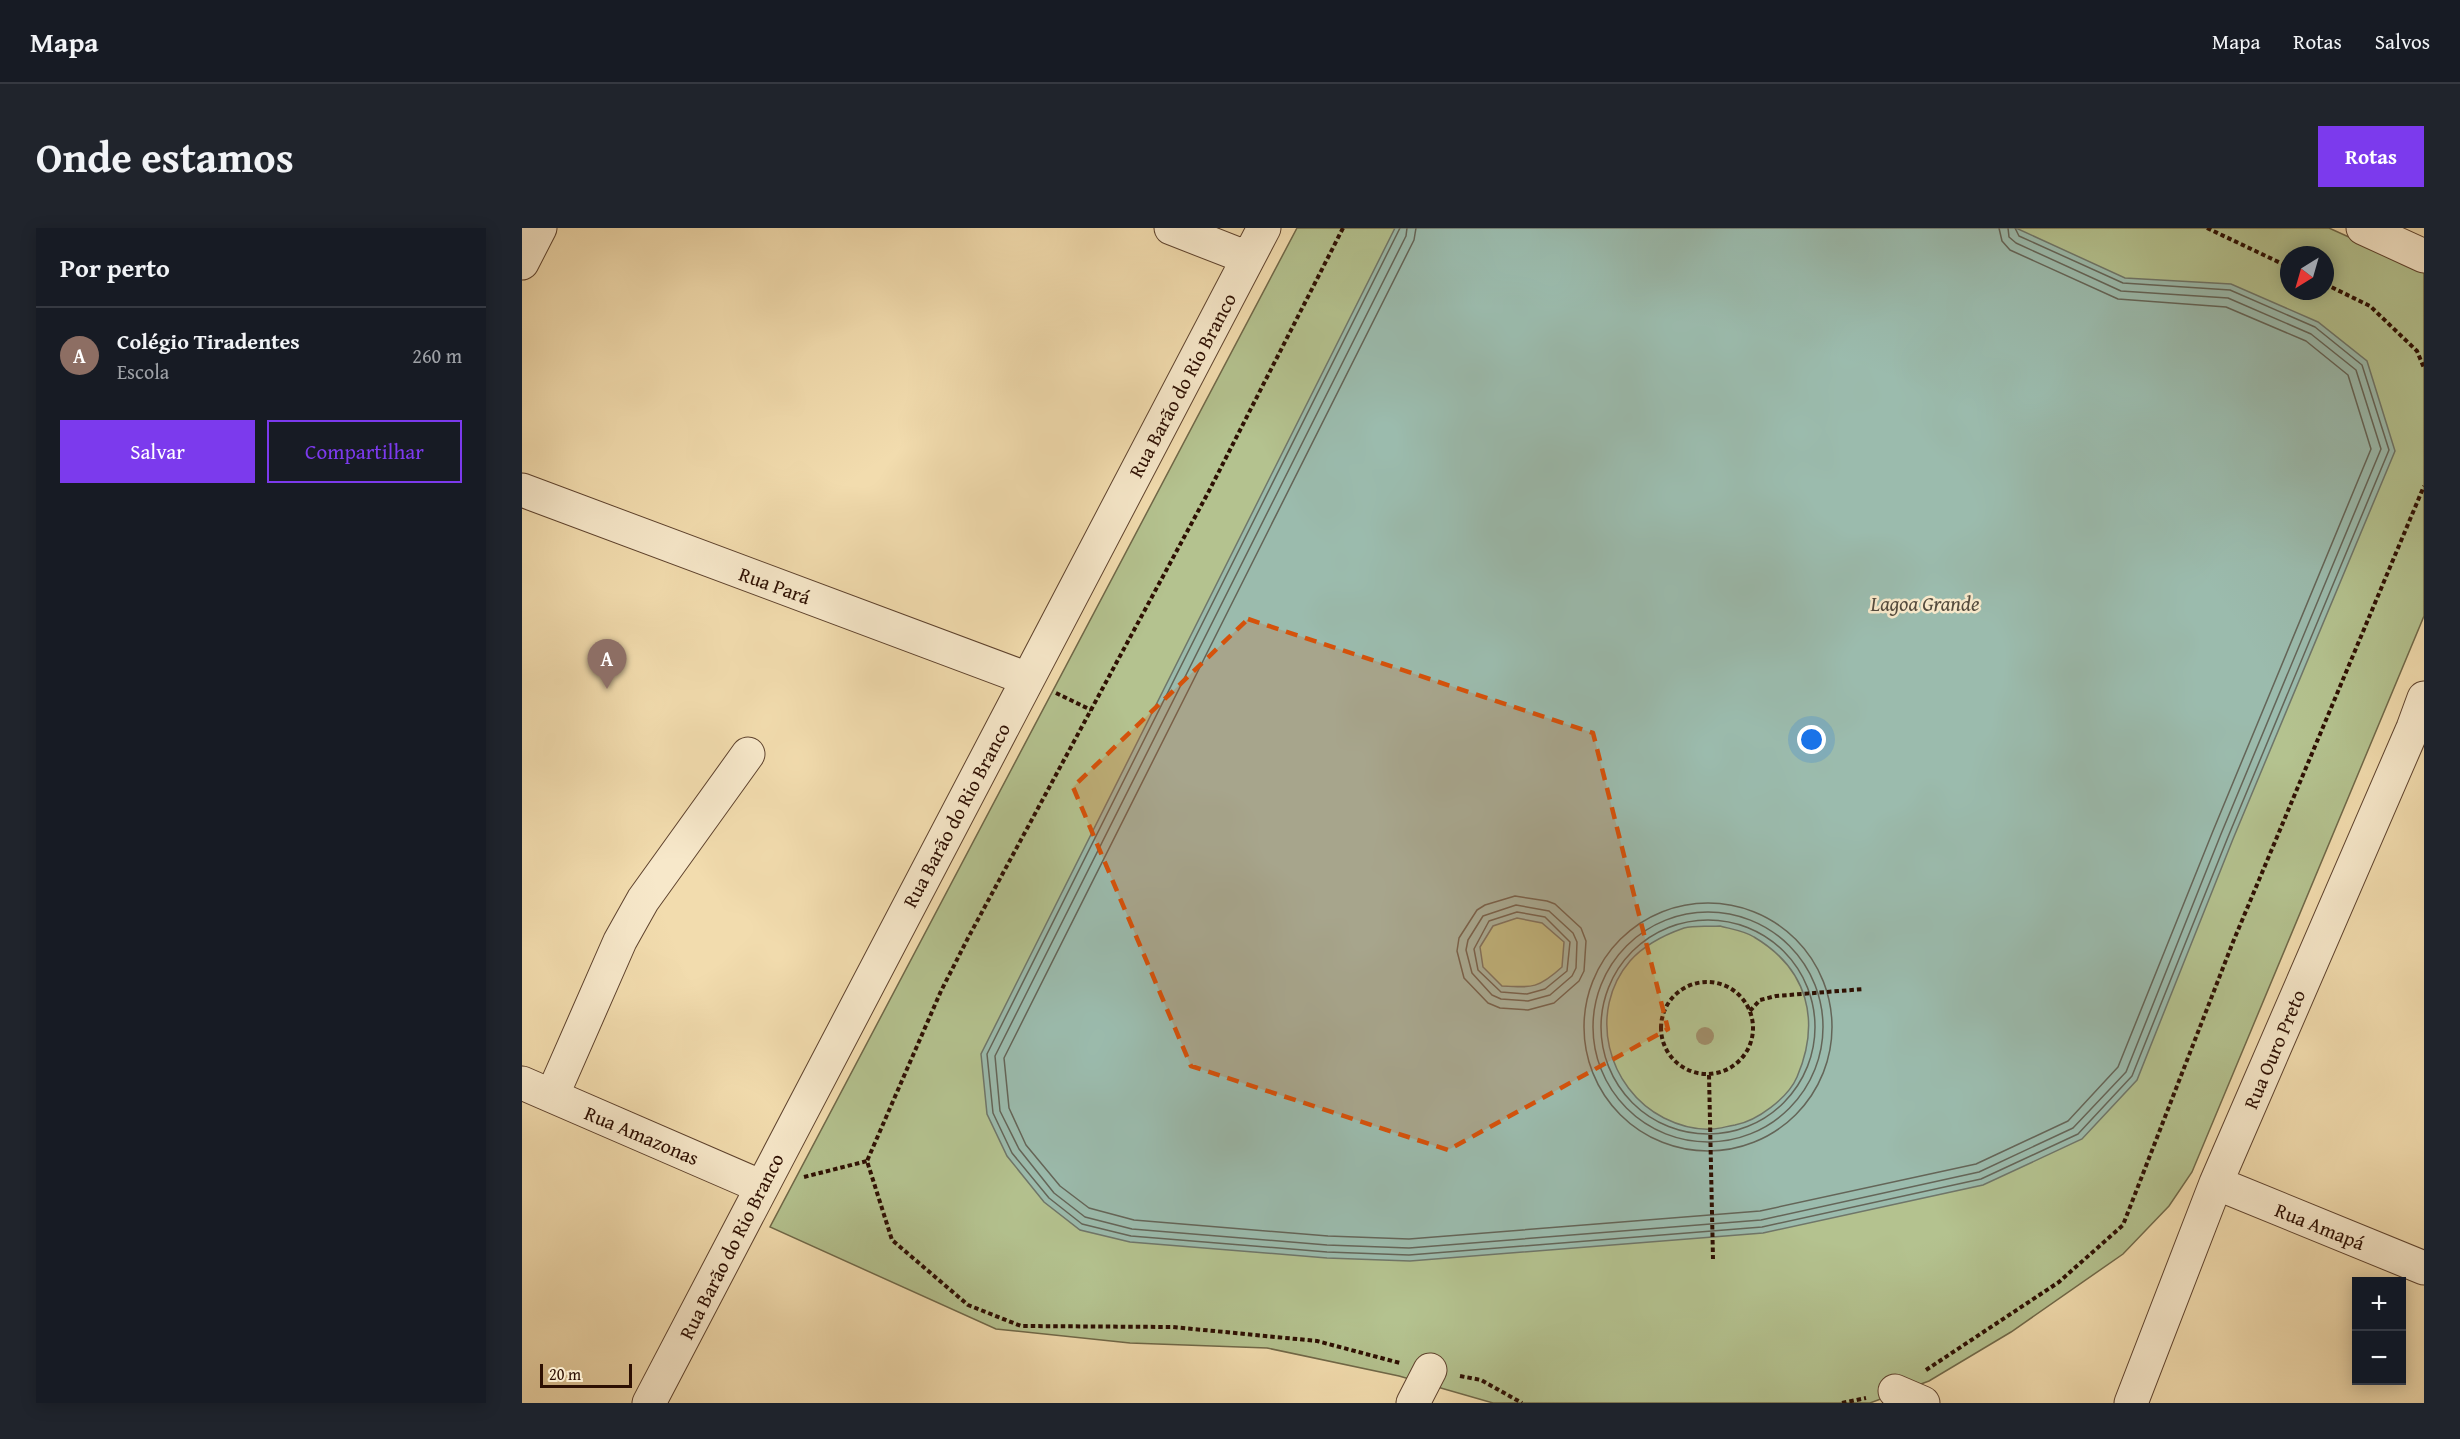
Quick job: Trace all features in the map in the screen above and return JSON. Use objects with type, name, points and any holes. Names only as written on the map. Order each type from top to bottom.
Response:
[{"type":"street","points":[[522,263],[540,228]]},
{"type":"street","points":[[1171,228],[1248,258]]},
{"type":"street","name":"Rua Barão do Rio Branco","points":[[649,1403],[1264,228]]},
{"type":"street","points":[[2364,228],[2423,253]]},
{"type":"street","name":"Rua Pará","points":[[522,490],[1028,679]]},
{"type":"street","name":"Rua Ouro Preto","points":[[2131,1403],[2216,1183],[2420,719]]},
{"type":"street","points":[[552,1096],[626,931],[643,900],[748,754]]},
{"type":"street","name":"Rua Amazonas","points":[[522,1083],[762,1187]]},
{"type":"street","name":"Rua Amapá","points":[[2216,1183],[2424,1268]]},
{"type":"street","points":[[1413,1403],[1430,1370]]},
{"type":"path","points":[[1343,228],[1209,491],[968,938],[941,991],[867,1161],[892,1240],[968,1305],[1021,1326],[1173,1327],[1306,1340],[1481,1380],[1522,1403]]},
{"type":"path","points":[[2207,228],[2280,263]]},
{"type":"path","points":[[2334,288],[2370,306],[2417,351],[2424,368]]},
{"type":"path","points":[[1842,1403],[1909,1397],[2059,1282],[2124,1225],[2233,942],[2424,486]]},
{"type":"path","points":[[1028,679],[1091,710]]},
{"type":"path","points":[[1701,982],[1717,982],[1731,988],[1742,998],[1750,1011],[1754,1026],[1752,1040],[1746,1054],[1736,1065],[1723,1072],[1708,1075],[1693,1073],[1679,1065],[1668,1054],[1662,1040],[1660,1024],[1664,1009],[1673,996],[1686,987],[1701,982]]},
{"type":"path","points":[[1750,1011],[1760,1000],[1776,996],[1864,988]]},
{"type":"path","points":[[1708,1075],[1713,1259]]},
{"type":"path","points":[[762,1187],[867,1161]]},
{"type":"highlighted area","points":[[1248,619],[1593,733],[1668,1029],[1448,1150],[1191,1066],[1073,787]]},
{"type":"green space","name":"Lagoa Grande","points":[[1297,228],[2329,228],[2424,271],[2424,616],[2192,1172],[2169,1206],[2123,1254],[2011,1332],[1929,1381],[1870,1403],[1493,1403],[1399,1376],[1267,1348],[1130,1343],[996,1329],[770,1227]]},
{"type":"water","name":"Lagoa Grande","points":[[1395,228],[2016,228],[2125,278],[2231,284],[2318,322],[2367,361],[2395,451],[2233,839],[2137,1080],[2082,1139],[1983,1185],[1763,1233],[1410,1261],[1327,1258],[1130,1242],[1080,1230],[1044,1202],[1007,1156],[987,1114],[981,1054]],"holes":[[[1517,918],[1542,923],[1564,942],[1562,967],[1535,985],[1502,986],[1483,967],[1480,947],[1493,926]],[[1720,926],[1750,935],[1787,964],[1805,998],[1808,1036],[1804,1056],[1793,1085],[1771,1107],[1744,1123],[1718,1129],[1700,1129],[1664,1118],[1644,1105],[1629,1088],[1617,1069],[1610,1047],[1607,1025],[1609,1003],[1617,981],[1630,961],[1642,950],[1655,941],[1684,928]]]},
{"type":"place","name":"Colégio Tiradentes","points":[[607,689]]}]
